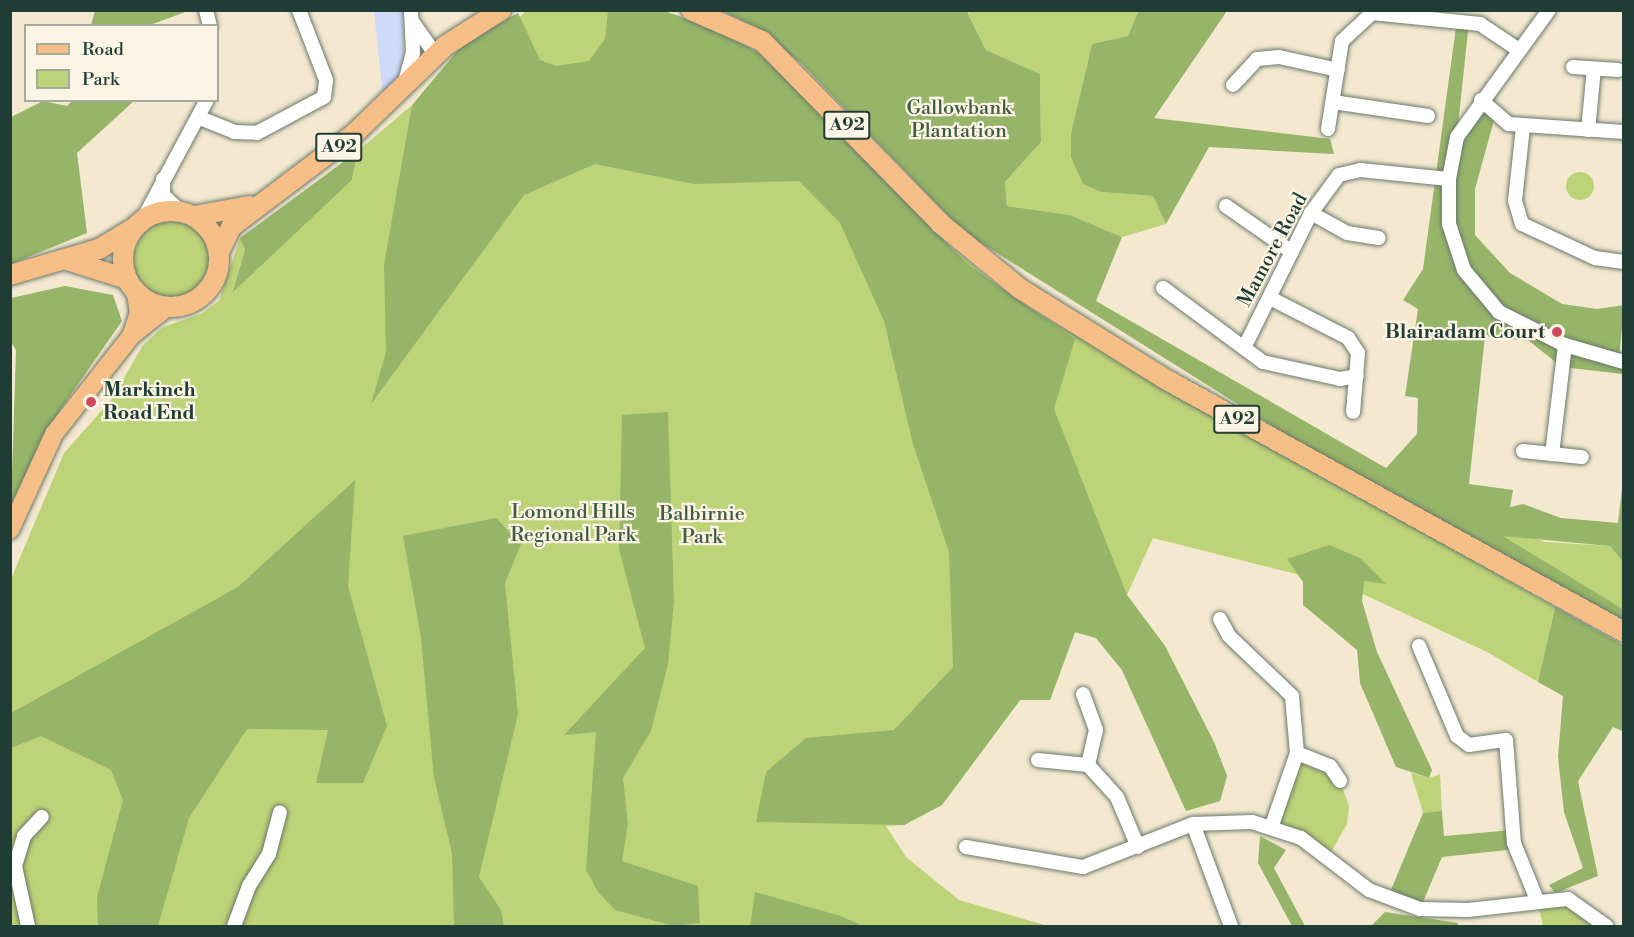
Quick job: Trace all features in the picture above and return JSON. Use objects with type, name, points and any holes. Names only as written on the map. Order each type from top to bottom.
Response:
[{"type":"highway","name":"A92","points":[[59,260],[78,261],[131,286],[166,308],[181,307],[206,293],[215,281],[219,252],[231,227],[272,198],[401,91],[436,55],[501,10]]},
{"type":"highway","name":"A92","points":[[691,10],[762,41],[940,223],[1019,288],[1166,380],[1623,632]]},
{"type":"highway","name":"A92","points":[[10,275],[119,241],[139,223],[158,213],[222,214],[272,198]]},
{"type":"highway","points":[[187,214],[211,231],[219,252]]},
{"type":"highway","points":[[131,286],[124,251],[139,223]]},
{"type":"main road","points":[[131,286],[139,313],[131,336]]},
{"type":"main road","points":[[10,530],[54,434],[131,336],[166,308]]},
{"type":"street","points":[[200,118],[249,134],[320,101],[326,80],[299,10]]},
{"type":"street","points":[[1549,10],[1481,100],[1457,137],[1449,179],[1449,224],[1464,270],[1499,312],[1565,345],[1623,362]]},
{"type":"street","points":[[1328,129],[1342,41],[1371,12],[1458,15],[1488,26],[1519,50]]},
{"type":"street","points":[[412,14],[436,55]]},
{"type":"street","points":[[401,91],[413,53],[412,14]]},
{"type":"street","points":[[1233,86],[1257,59],[1279,57],[1338,70]]},
{"type":"street","points":[[1573,67],[1618,70]]},
{"type":"street","points":[[1588,130],[1594,69]]},
{"type":"street","points":[[1481,100],[1509,124],[1623,132]]},
{"type":"street","points":[[139,223],[163,177],[200,118],[206,102]]},
{"type":"street","points":[[1333,102],[1428,116]]},
{"type":"street","points":[[1523,126],[1515,201],[1521,224],[1594,258],[1623,262]]},
{"type":"street","name":"Mamore Road","points":[[1244,348],[1311,213],[1339,175],[1360,170],[1449,179]]},
{"type":"street","points":[[163,177],[163,195],[187,214]]},
{"type":"street","points":[[1226,206],[1292,252]]},
{"type":"street","points":[[1311,213],[1347,233],[1379,238]]},
{"type":"street","points":[[1163,288],[1263,362],[1340,379],[1357,376]]},
{"type":"street","points":[[1270,297],[1348,338],[1358,352],[1353,412]]},
{"type":"street","points":[[1552,454],[1565,345]]},
{"type":"street","points":[[1524,451],[1582,457]]},
{"type":"street","points":[[1220,619],[1229,636],[1292,696],[1297,753],[1272,825]]},
{"type":"street","points":[[1419,646],[1456,736],[1469,745],[1506,740],[1514,843],[1537,900]]},
{"type":"street","points":[[1083,694],[1096,730],[1088,765]]},
{"type":"street","points":[[1297,753],[1330,766],[1340,781]]},
{"type":"street","points":[[1038,760],[1088,765],[1117,797],[1138,847]]},
{"type":"street","points":[[234,927],[249,886],[269,854],[280,812]]},
{"type":"street","points":[[28,927],[15,866],[24,836],[42,817]]},
{"type":"street","points":[[966,847],[1083,867],[1193,824],[1228,819],[1272,825],[1301,838],[1369,890],[1420,909],[1468,910],[1537,900],[1568,899],[1606,927]]},
{"type":"street","points":[[1193,824],[1231,927]]},
{"type":"shaded area","points":[[374,11],[403,11],[404,66],[383,97]]},
{"type":"green space","points":[[95,10],[188,11],[153,24],[91,24]]},
{"type":"green space","points":[[967,10],[1139,11],[1128,36],[1092,44],[1071,133],[1102,192],[1153,196],[1166,224],[1122,237],[1070,215],[1007,206],[1005,182],[1041,142],[1040,74],[986,50]]},
{"type":"green space","points":[[1139,10],[1227,11],[1154,118],[1330,139],[1334,154],[1209,147],[1166,224],[1153,196],[1102,192],[1083,184],[1071,157],[1071,133],[1092,44],[1128,36]]},
{"type":"green space","name":"Lomond Hills Regional Park","points":[[526,11],[664,11],[1016,301],[1555,607],[1538,682],[1487,652],[1348,587],[1153,538],[1127,595],[1165,646],[1214,742],[1227,776],[1220,801],[1186,811],[1122,670],[1096,638],[1075,632],[1050,700],[1020,700],[942,805],[904,825],[886,826],[906,857],[959,900],[1048,926],[11,926],[11,579],[64,453],[111,400],[143,345],[163,327],[201,314],[219,301],[240,238],[245,250],[232,292],[352,180],[358,151],[412,105],[410,122]]},
{"type":"green space","points":[[608,11],[664,11],[712,27],[764,56],[967,264],[1075,339],[1054,409],[1127,595],[1165,646],[1214,742],[1227,776],[1220,801],[1186,811],[1122,670],[1096,638],[1075,632],[1050,700],[1020,700],[942,805],[904,825],[756,822],[766,772],[806,738],[894,730],[953,667],[949,552],[913,444],[884,321],[840,223],[799,181],[694,184],[595,164],[524,195],[371,404],[386,352],[384,265],[412,105],[464,43],[518,13],[540,60],[556,66],[589,61],[605,39]]},
{"type":"green space","name":"Gallowbank Plantation","points":[[723,11],[967,11],[986,50],[1040,74],[1041,142],[1005,182],[1007,206],[1070,215],[1122,237],[1096,301],[1386,468],[1417,434],[1418,398],[1405,396],[1418,309],[1403,300],[1423,269],[1457,20],[1469,22],[1457,135],[1481,100],[1496,113],[1475,189],[1475,235],[1510,273],[1562,304],[1597,309],[1624,305],[1619,360],[1623,374],[1562,367],[1529,341],[1485,336],[1469,484],[1513,490],[1510,507],[1523,504],[1561,518],[1618,523],[1623,480],[1623,562],[1610,546],[1503,536],[1623,609],[1623,625],[1279,430],[965,233],[802,64],[755,27]]},
{"type":"green space","points":[[41,102],[67,106],[71,102],[133,102],[77,153],[87,233],[11,264],[11,117]]},
{"type":"green space","points":[[358,151],[352,180],[232,293],[245,250],[240,238]]},
{"type":"green space","points":[[1580,172],[1590,176],[1594,186],[1590,196],[1580,200],[1570,196],[1566,186],[1570,176]]},
{"type":"green space","points":[[173,220],[188,223],[201,232],[210,245],[213,260],[210,275],[201,288],[188,297],[173,300],[158,297],[145,288],[136,275],[133,260],[136,245],[145,232],[158,223]]},
{"type":"green space","points":[[65,286],[113,295],[122,321],[49,426],[11,506],[16,350],[11,342],[11,298]]},
{"type":"green space","points":[[668,412],[674,601],[668,664],[651,731],[623,778],[628,823],[622,861],[698,886],[700,923],[674,926],[615,910],[598,892],[586,870],[596,732],[564,735],[645,648],[619,549],[622,415]]},
{"type":"green space","points":[[355,480],[348,586],[387,726],[363,783],[316,783],[328,730],[247,729],[189,818],[158,926],[98,926],[97,897],[123,800],[111,770],[41,736],[11,748],[11,713],[238,587]]},
{"type":"green space","points":[[496,518],[521,544],[505,583],[518,714],[479,877],[501,910],[504,926],[454,926],[452,853],[434,778],[421,638],[403,536]]},
{"type":"green space","points":[[1519,533],[1546,542],[1610,546],[1623,562],[1623,609],[1503,536]]},
{"type":"green space","points":[[1329,545],[1360,558],[1386,584],[1364,581],[1362,601],[1377,652],[1432,770],[1429,778],[1396,767],[1360,683],[1357,650],[1303,605],[1303,582],[1287,559]]},
{"type":"green space","points":[[1555,607],[1623,645],[1624,732],[1613,727],[1578,781],[1598,876],[1555,893],[1549,885],[1583,868],[1564,812],[1558,757],[1563,696],[1538,682]]},
{"type":"green space","points":[[1297,753],[1340,781],[1349,806],[1347,824],[1327,859],[1276,826]]},
{"type":"green space","points":[[1411,773],[1429,778],[1440,774],[1442,812],[1423,813]]},
{"type":"green space","points":[[1442,811],[1444,836],[1513,830],[1516,849],[1442,857],[1420,909],[1388,897],[1423,813]]},
{"type":"green space","points":[[1260,836],[1286,850],[1274,868],[1305,926],[1292,926],[1258,863]]},
{"type":"green space","points":[[755,892],[841,916],[863,926],[750,926]]},
{"type":"green space","points":[[1568,899],[1606,926],[1543,926],[1537,900]]},
{"type":"green space","points":[[1385,912],[1458,923],[1458,926],[1371,926]]},
{"type":"place","name":"Blairadam Court","points":[[1557,332]]},
{"type":"place","name":"Markinch Road End","points":[[91,402]]},
{"type":"park label","name":"Balbirnie Park","points":[[702,526]]}]
